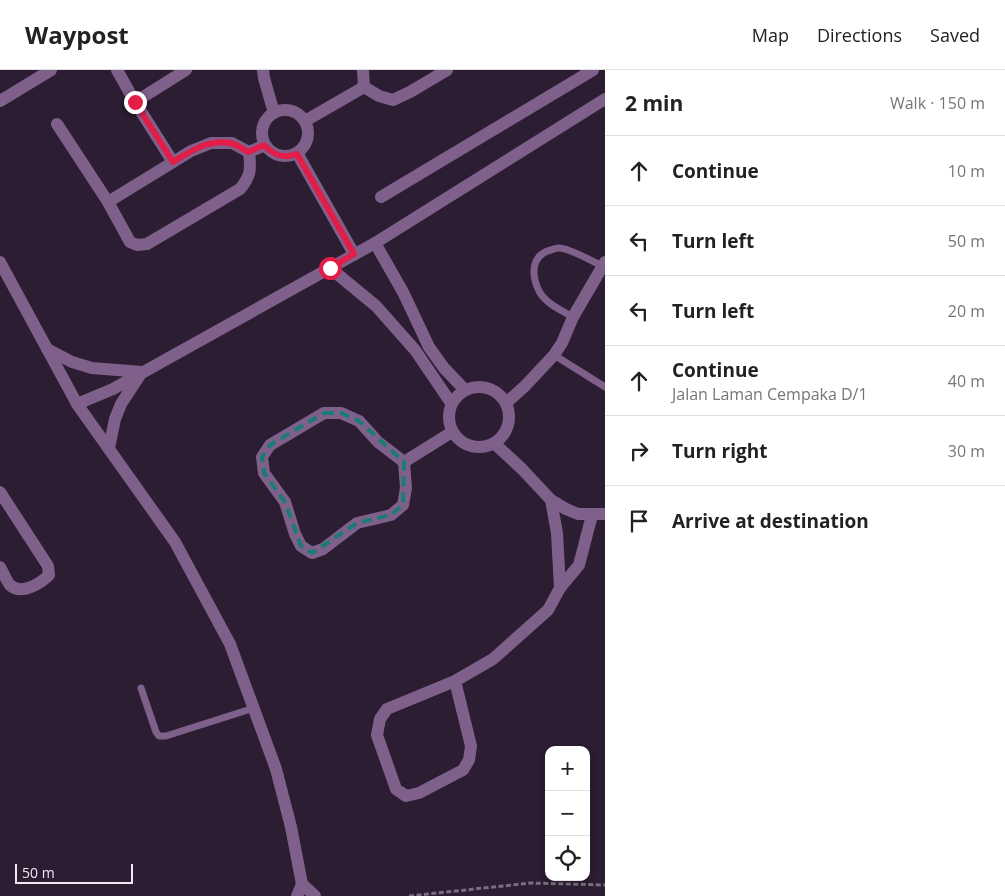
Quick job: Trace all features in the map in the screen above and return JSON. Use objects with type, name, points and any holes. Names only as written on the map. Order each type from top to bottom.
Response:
[{"type":"street","points":[[0,101],[51,70]]},
{"type":"street","points":[[117,70],[173,162]]},
{"type":"street","points":[[135,102],[186,70]]},
{"type":"street","points":[[263,70],[274,113]]},
{"type":"street","points":[[363,70],[364,87]]},
{"type":"street","points":[[364,87],[379,96],[393,100],[447,70]]},
{"type":"street","points":[[381,197],[593,70]]},
{"type":"street","points":[[305,121],[364,87]]},
{"type":"street","points":[[77,404],[112,389],[375,243],[604,101]]},
{"type":"street","points":[[288,110],[295,112],[305,121],[308,128],[307,142],[297,154],[282,157],[269,151],[264,145],[262,138],[264,123],[274,113],[288,110]]},
{"type":"street","points":[[57,124],[108,202],[130,242],[137,245],[147,244],[240,189],[246,181],[251,168],[248,152]]},
{"type":"street","points":[[108,202],[191,151],[211,142],[232,143],[248,152]]},
{"type":"street","points":[[248,152],[264,145]]},
{"type":"street","points":[[297,154],[354,254]]},
{"type":"street","points":[[375,243],[403,292],[428,347],[444,368],[465,390]]},
{"type":"street","points":[[0,262],[77,404],[175,542],[230,644],[276,769],[291,827],[300,890],[315,896]]},
{"type":"street","points":[[506,403],[525,386],[562,343],[573,317],[604,264]]},
{"type":"street","points":[[330,268],[376,306],[415,350],[451,403]]},
{"type":"street","points":[[47,349],[72,362],[92,368],[142,372]]},
{"type":"street","points":[[109,448],[115,418],[121,404],[142,372]]},
{"type":"street","points":[[483,387],[492,390],[506,403],[509,421],[501,438],[494,444],[485,447],[475,447],[457,439],[452,432],[448,422],[448,412],[451,403],[465,390],[483,387]]},
{"type":"street","points":[[324,413],[341,413],[359,421],[378,442],[404,462],[406,488],[403,505],[391,515],[357,523],[323,549],[312,553],[301,546],[295,534],[285,502],[264,473],[262,457],[270,445],[324,413]]},
{"type":"street","points":[[404,462],[452,432]]},
{"type":"street","points":[[455,681],[471,746],[469,760],[462,770],[419,793],[406,796],[396,789],[377,734],[380,720],[387,709],[455,681],[493,659],[548,610],[560,588],[579,566],[598,515],[578,514],[551,500],[494,444]]},
{"type":"street","points":[[0,492],[48,566],[49,575],[43,581],[26,589],[18,589],[11,586],[0,567]]},
{"type":"street","points":[[551,500],[557,533],[560,588]]},
{"type":"lane","points":[[573,317],[552,306],[539,292],[533,272],[536,260],[546,251],[559,248],[604,264]]},
{"type":"lane","points":[[554,354],[605,388]]},
{"type":"lane","points":[[140,688],[159,736],[166,736],[254,708]]},
{"type":"path","points":[[409,896],[531,883],[605,886]]},
{"type":"highlighted area","points":[[324,413],[341,413],[359,421],[404,462],[403,505],[391,515],[357,523],[312,553],[301,546],[285,502],[264,473],[262,457],[270,445]]},
{"type":"route","points":[[135,102],[173,162],[211,142],[232,143],[248,152],[264,145],[269,151],[282,157],[297,154],[354,254],[330,268]]}]
